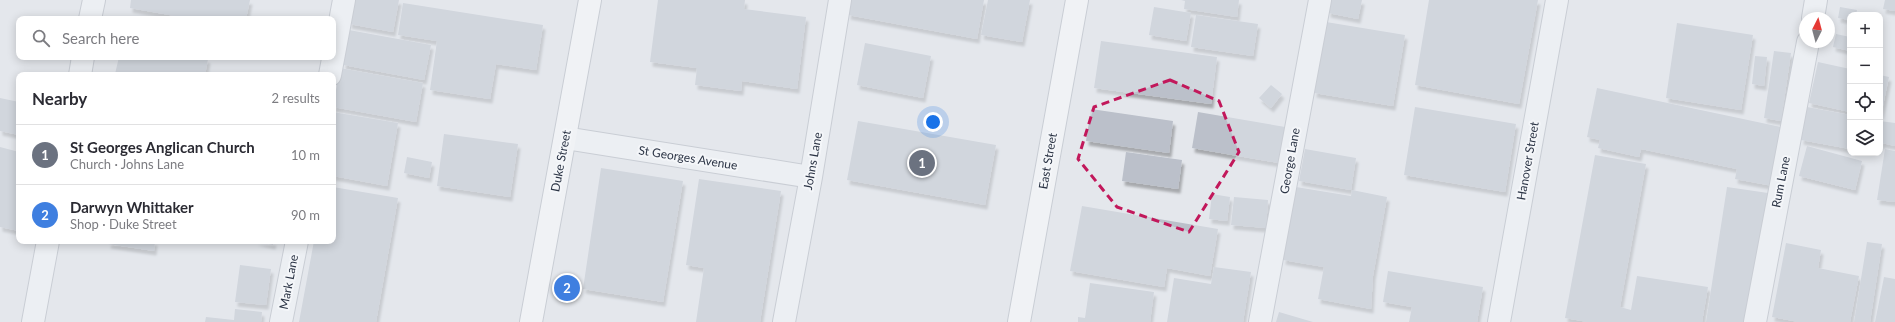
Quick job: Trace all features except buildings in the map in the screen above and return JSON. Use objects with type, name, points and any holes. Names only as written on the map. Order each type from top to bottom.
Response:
[{"type":"main road","name":"Duke Street","points":[[531,322],[590,0]]},
{"type":"main road","name":"East Street","points":[[1019,322],[1077,0]]},
{"type":"street","points":[[91,16],[94,0]]},
{"type":"street","points":[[336,43],[344,0]]},
{"type":"street","name":"Johns Lane","points":[[784,322],[811,177],[840,0]]},
{"type":"street","name":"George Lane","points":[[1260,322],[1320,0]]},
{"type":"street","name":"Hanover Street","points":[[1499,322],[1557,0]]},
{"type":"street","points":[[1814,12],[1816,0]]},
{"type":"street","name":"Rum Lane","points":[[1755,322],[1807,48]]},
{"type":"street","points":[[80,72],[82,60]]},
{"type":"street","points":[[331,72],[333,60]]},
{"type":"street","name":"St Georges Avenue","points":[[565,138],[811,177]]},
{"type":"street","points":[[33,322],[47,244]]},
{"type":"street","name":"Mark Lane","points":[[281,322],[296,244]]},
{"type":"highlighted area","points":[[1170,80],[1219,101],[1239,152],[1189,232],[1117,207],[1078,159],[1094,107]]},
{"type":"place","name":"St Georges Anglican Church","points":[[922,163]]},
{"type":"place","name":"Darwyn Whittaker","points":[[567,288]]}]
